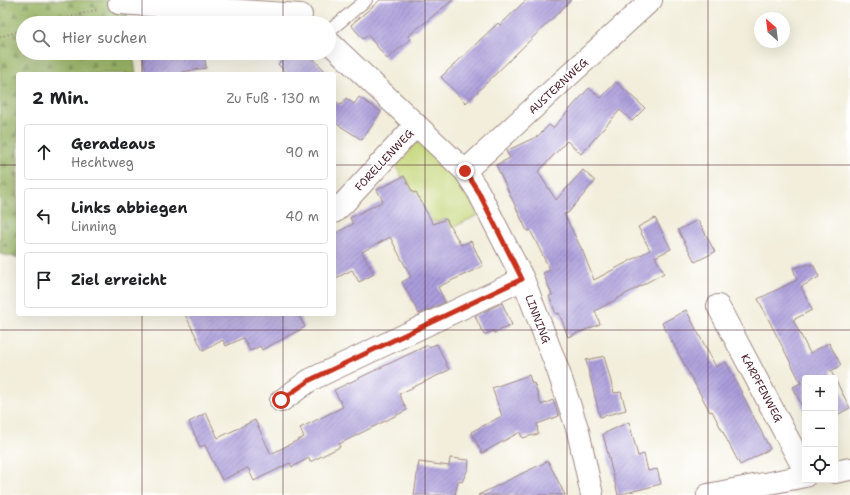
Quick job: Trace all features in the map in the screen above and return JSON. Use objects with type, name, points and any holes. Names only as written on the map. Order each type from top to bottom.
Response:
[{"type":"street","name":"AUSTERNWEG","points":[[465,171],[652,0]]},
{"type":"street","points":[[119,3],[303,13]]},
{"type":"street","name":"LINNING","points":[[336,48],[396,100],[416,125],[465,171],[478,191],[522,279],[568,400],[592,495]]},
{"type":"street","name":"FORELLENWEG","points":[[336,210],[416,125]]},
{"type":"street","points":[[281,400],[310,380],[522,279]]},
{"type":"street","name":"KARPFENWEG","points":[[718,306],[802,465]]},
{"type":"street","points":[[838,471],[850,469]]},
{"type":"street","points":[[708,495],[776,489],[802,477]]},
{"type":"lane","points":[[336,25],[366,0]]},
{"type":"path","points":[[74,16],[119,3]]},
{"type":"path","points":[[0,37],[16,32]]},
{"type":"green space","points":[[0,0],[125,0],[128,16],[16,16],[16,60],[134,60],[136,72],[16,72],[16,258],[0,254]]},
{"type":"green space","points":[[418,142],[461,182],[478,215],[452,228],[446,219],[438,222],[427,220],[416,192],[413,193],[405,177],[402,178],[392,159],[398,152]]},
{"type":"building","points":[[380,0],[453,0],[408,36],[411,39],[387,59],[368,35],[363,39],[351,25]]},
{"type":"building","points":[[526,0],[571,0],[466,103],[441,77],[498,23],[500,25]]},
{"type":"building","points":[[144,60],[205,60],[206,68],[182,72],[146,72]]},
{"type":"building","points":[[282,60],[315,60],[326,72],[285,72],[278,64]]},
{"type":"building","points":[[616,82],[645,108],[632,121],[620,110],[581,154],[567,141],[538,172],[556,200],[583,170],[595,181],[568,213],[564,214],[583,252],[594,280],[650,250],[638,227],[655,218],[671,249],[655,257],[664,273],[595,311],[600,324],[568,337],[559,313],[556,314],[549,296],[552,295],[543,273],[550,270],[530,230],[527,231],[496,165],[510,158],[506,151],[538,136],[549,125],[553,128],[589,88],[601,98]]},
{"type":"building","points":[[359,97],[381,112],[362,140],[336,123],[336,102],[341,105],[346,98],[354,104]]},
{"type":"building","points":[[404,176],[413,193],[416,192],[433,224],[446,219],[461,245],[471,241],[483,266],[438,287],[445,302],[419,314],[402,282],[411,277],[390,237],[362,252],[374,274],[359,282],[352,270],[336,278],[336,233],[353,224],[350,218],[383,201],[377,190]]},
{"type":"building","points":[[698,220],[715,252],[695,262],[678,230]]},
{"type":"building","points":[[813,264],[819,277],[801,287],[812,310],[793,320],[810,353],[829,343],[841,365],[831,371],[833,375],[802,375],[802,406],[793,387],[801,383],[758,299],[797,280],[793,268]]},
{"type":"building","points":[[502,303],[512,325],[494,333],[493,331],[484,335],[475,316]]},
{"type":"building","points":[[686,310],[716,367],[726,362],[770,449],[740,465],[712,411],[710,412],[662,323]]},
{"type":"building","points":[[186,316],[299,316],[305,327],[262,350],[260,346],[250,351],[243,338],[226,346],[223,340],[203,351]]},
{"type":"building","points":[[437,344],[449,370],[399,394],[407,410],[339,444],[340,447],[310,462],[309,458],[292,467],[290,463],[254,481],[248,468],[222,480],[205,445],[200,447],[189,422],[206,413],[218,438],[255,420],[271,454],[304,437],[300,428],[343,407],[334,390],[428,345],[429,347]]},
{"type":"building","points":[[604,356],[614,393],[621,392],[626,410],[600,417],[586,360]]},
{"type":"building","points":[[529,375],[532,384],[534,383],[541,405],[553,400],[559,416],[537,424],[538,434],[522,438],[520,432],[482,453],[471,432],[502,416],[492,388]]},
{"type":"building","points":[[838,385],[850,408],[838,414]]},
{"type":"building","points":[[629,422],[638,456],[644,454],[648,471],[657,469],[661,484],[618,495],[603,434]]},
{"type":"building","points":[[450,458],[469,460],[468,469],[462,482],[458,481],[455,495],[414,495],[419,462],[449,466]]},
{"type":"building","points":[[548,461],[565,495],[478,495]]},
{"type":"route","points":[[281,400],[310,380],[522,279],[516,264],[478,191],[465,171]]}]
